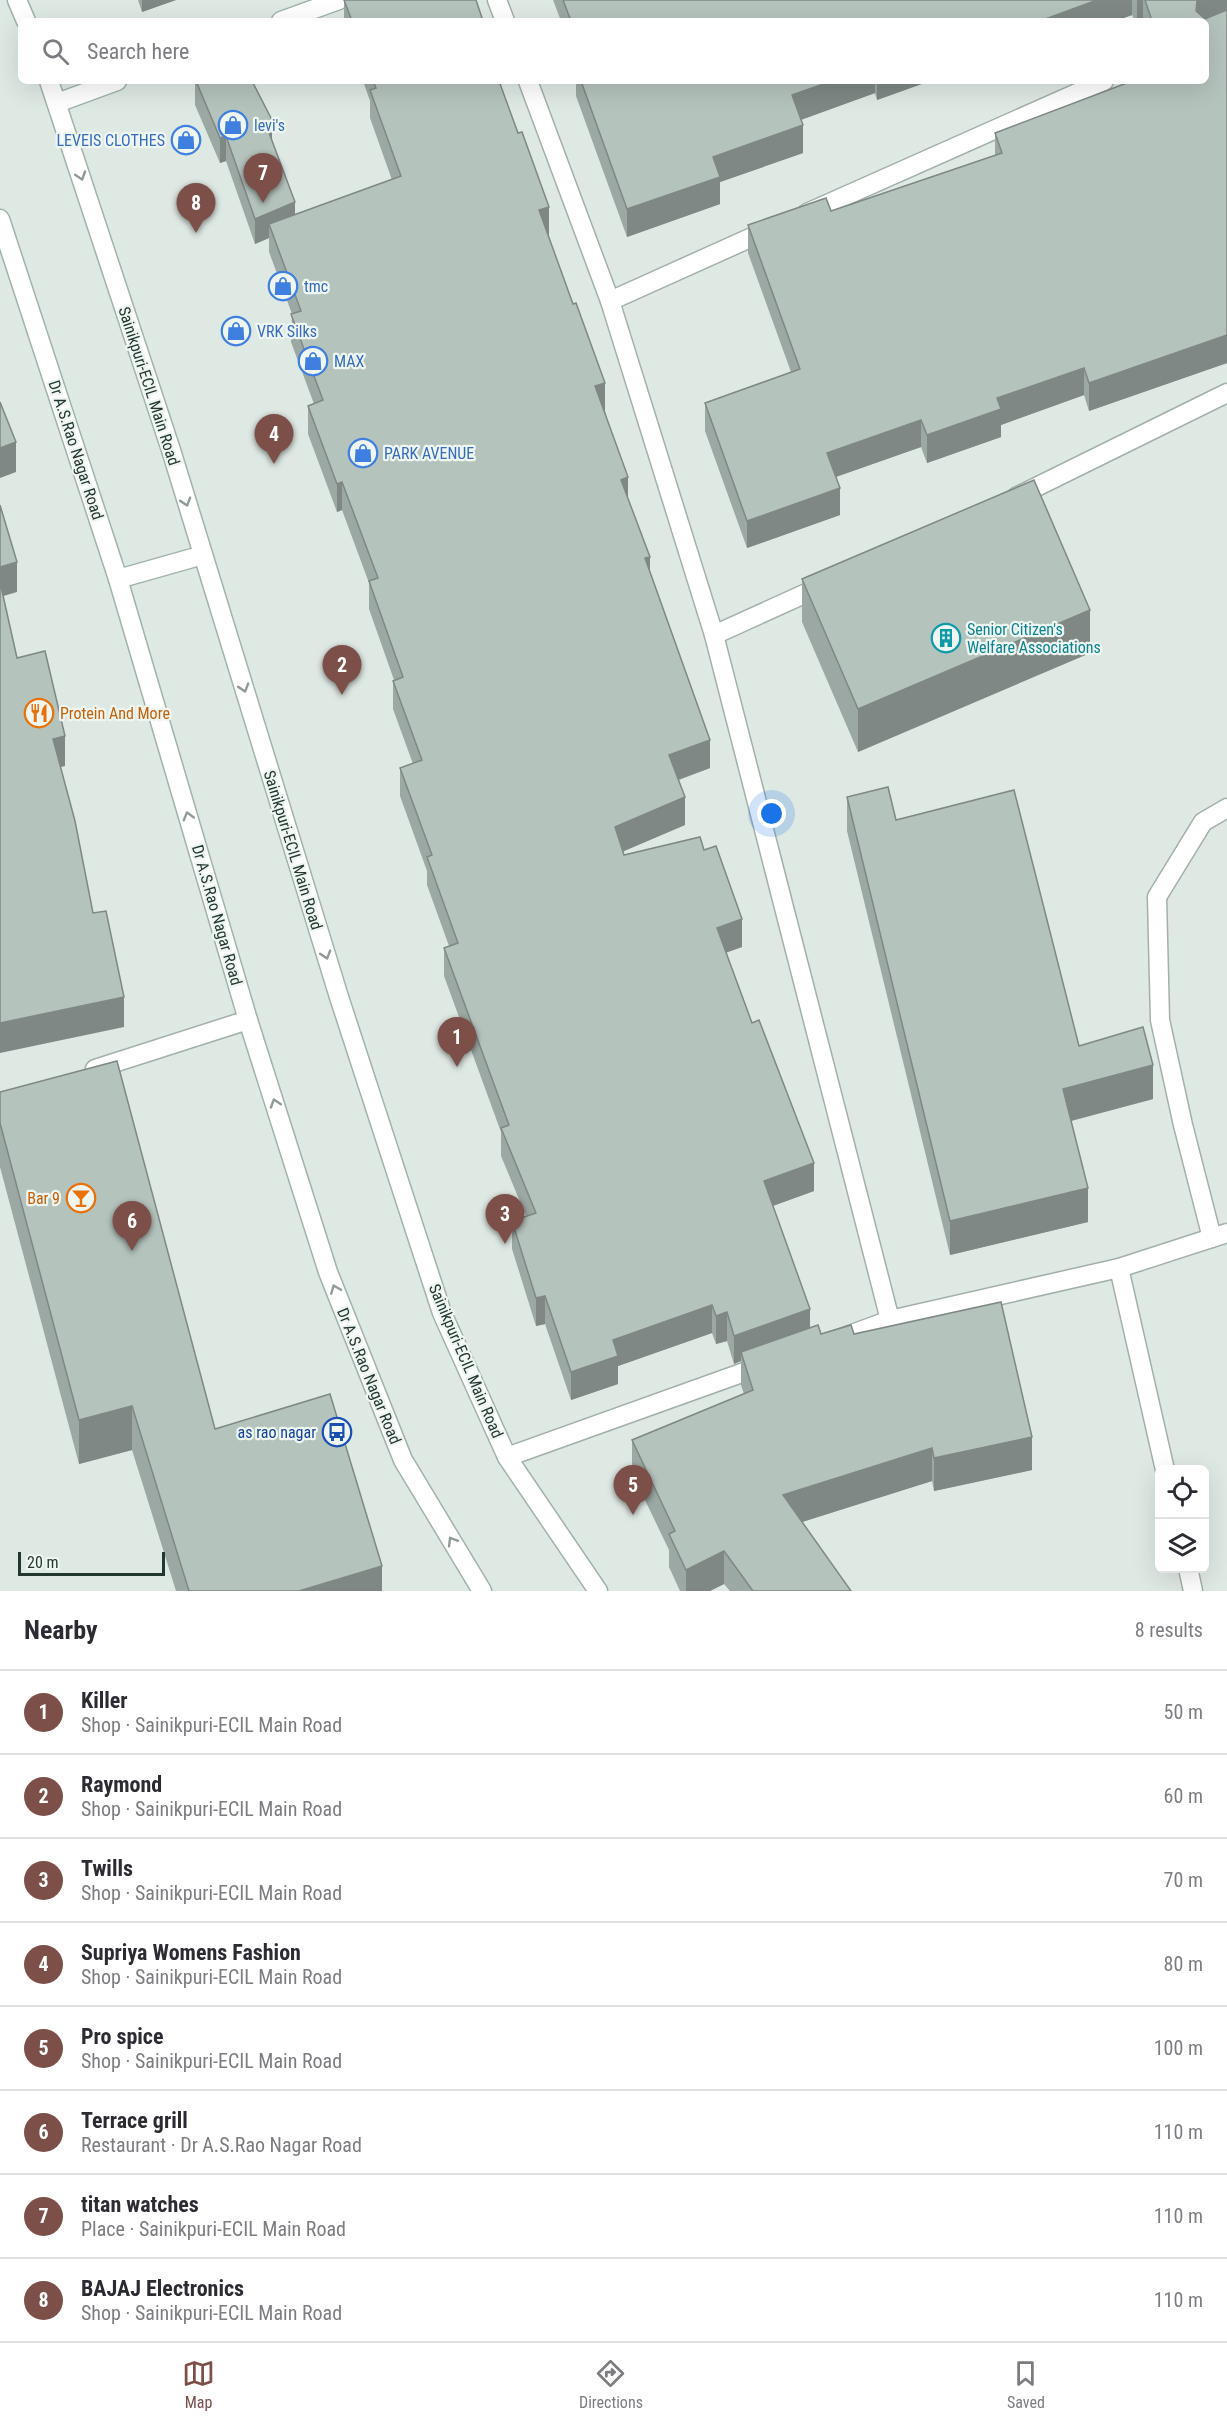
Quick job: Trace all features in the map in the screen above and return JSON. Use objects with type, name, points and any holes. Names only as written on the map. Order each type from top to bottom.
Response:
[{"type":"street","points":[[17,0],[25,18]]},
{"type":"street","points":[[289,18],[339,0]]},
{"type":"street","points":[[497,0],[504,18]]},
{"type":"street","name":"Sainikpuri-ECIL Main Road","points":[[50,84],[203,555],[339,998],[442,1313],[507,1457],[598,1591]]},
{"type":"street","points":[[57,103],[109,84]]},
{"type":"street","points":[[529,84],[610,301],[714,635],[890,1320]]},
{"type":"street","points":[[610,301],[1097,84]]},
{"type":"street","name":"Dr A.S.Rao Nagar Road","points":[[0,219],[118,579],[248,1020],[328,1272],[403,1460],[482,1591]]},
{"type":"street","points":[[997,506],[1227,393]]},
{"type":"street","points":[[118,579],[203,555]]},
{"type":"street","points":[[714,635],[834,580]]},
{"type":"street","points":[[811,1348],[890,1320],[1119,1268],[1219,1236],[1183,1125],[1160,1020],[1157,897],[1203,822],[1227,808]]},
{"type":"street","points":[[79,1074],[248,1020]]},
{"type":"street","points":[[1119,1268],[1164,1465]]},
{"type":"street","points":[[507,1457],[777,1360]]},
{"type":"street","points":[[1189,1573],[1193,1591]]},
{"type":"building","points":[[344,0],[476,0],[482,18],[351,18]]},
{"type":"building","points":[[563,0],[1097,0],[1048,18],[570,18]]},
{"type":"building","points":[[1145,0],[1199,0],[1196,11],[1204,18],[1151,18]]},
{"type":"building","points":[[1227,10],[1227,335],[1089,383],[1084,368],[997,398],[1001,409],[927,435],[921,420],[827,453],[840,488],[747,521],[705,403],[800,369],[748,225],[826,198],[831,211],[1002,153],[995,133],[1124,84],[1209,84],[1207,18]]},
{"type":"building","points":[[197,84],[254,84],[272,120],[265,122],[295,202],[255,219],[226,136],[220,138]]},
{"type":"building","points":[[374,84],[500,84],[518,133],[522,132],[549,207],[539,210],[605,383],[595,386],[628,477],[621,480],[650,557],[645,558],[710,740],[669,755],[685,797],[615,827],[624,855],[700,837],[704,850],[716,846],[742,919],[717,928],[752,1023],[759,1020],[814,1163],[764,1181],[810,1309],[734,1336],[727,1312],[716,1316],[712,1305],[613,1340],[618,1356],[571,1372],[545,1296],[536,1298],[512,1221],[536,1213],[501,1128],[509,1125],[444,948],[458,943],[427,857],[432,855],[400,768],[422,760],[393,681],[403,677],[369,581],[378,578],[342,482],[337,484],[308,406],[323,400],[291,314],[301,311],[269,224],[401,176],[370,90],[376,88]]},
{"type":"building","points":[[582,84],[823,84],[792,95],[803,125],[713,157],[720,177],[627,209]]},
{"type":"building","points":[[0,402],[16,442],[0,448]]},
{"type":"building","name":"Senior Citizen's Welfare Associations","points":[[1034,480],[1090,610],[858,709],[802,579]]},
{"type":"building","points":[[0,505],[17,562],[0,567]]},
{"type":"building","points":[[0,582],[17,658],[45,651],[65,736],[53,739],[75,821],[93,913],[106,911],[124,997],[0,1023]]},
{"type":"building","points":[[888,787],[896,820],[1014,790],[1079,1046],[1143,1027],[1153,1065],[1063,1089],[1088,1188],[950,1221],[847,797]]},
{"type":"building","points":[[117,1061],[215,1429],[330,1394],[382,1566],[299,1591],[189,1591],[132,1406],[79,1420],[0,1123],[0,1092]]},
{"type":"building","points":[[1001,1302],[1032,1437],[934,1458],[932,1448],[783,1495],[851,1591],[753,1591],[724,1551],[686,1570],[669,1534],[675,1531],[632,1440],[753,1390],[741,1352],[818,1325],[821,1334],[851,1325],[854,1334]]},
{"type":"place","name":"levi's","points":[[233,125]]},
{"type":"place","name":"LEVEIS CLOTHES","points":[[186,140]]},
{"type":"place","name":"titan watches","points":[[263,203]]},
{"type":"place","name":"BAJAJ Electronics","points":[[196,233]]},
{"type":"place","name":"tmc","points":[[283,286]]},
{"type":"place","name":"VRK Silks","points":[[236,331]]},
{"type":"place","name":"MAX","points":[[313,361]]},
{"type":"place","name":"PARK AVENUE","points":[[363,453]]},
{"type":"place","name":"Supriya Womens Fashion","points":[[274,464]]},
{"type":"place","name":"Senior Citizen's Welfare Associations","points":[[946,638]]},
{"type":"place","name":"Raymond","points":[[342,695]]},
{"type":"place","name":"Protein And More","points":[[39,713]]},
{"type":"place","name":"Killer","points":[[457,1067]]},
{"type":"place","name":"Bar 9","points":[[81,1198]]},
{"type":"place","name":"Twills","points":[[505,1244]]},
{"type":"place","name":"Terrace grill","points":[[132,1251]]},
{"type":"place","name":"as rao nagar","points":[[337,1432]]},
{"type":"place","name":"Pro spice","points":[[633,1515]]}]
